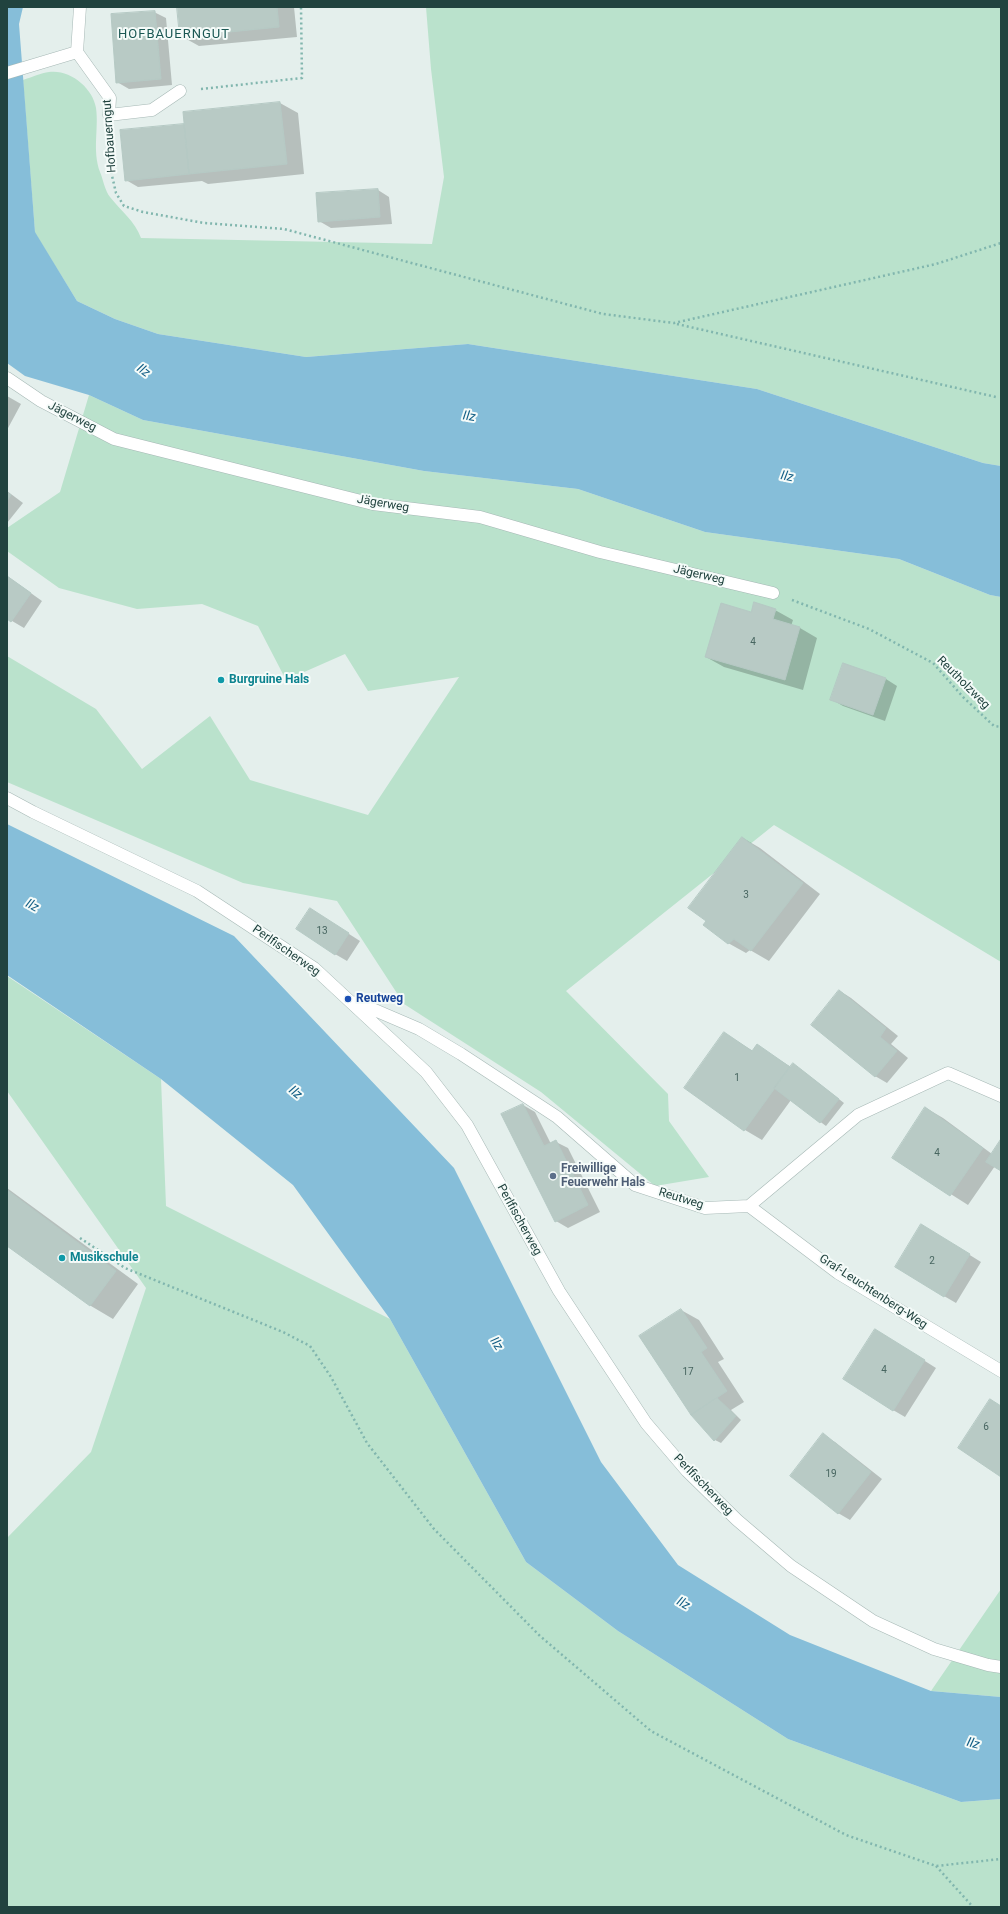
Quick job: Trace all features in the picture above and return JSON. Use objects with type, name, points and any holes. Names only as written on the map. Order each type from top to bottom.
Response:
[{"type":"street","points":[[7,73],[76,52],[80,7]]},
{"type":"street","name":"Hofbauerngut","points":[[76,52],[110,98],[109,115]]},
{"type":"street","points":[[109,115],[152,110],[180,91]]},
{"type":"street","name":"Jägerweg","points":[[7,378],[41,401],[114,439],[373,504],[480,517],[600,552],[773,593]]},
{"type":"street","name":"Perlfischerweg","points":[[7,798],[197,891],[314,968],[426,1072],[467,1126],[559,1291],[646,1423],[687,1471],[737,1520],[791,1566],[873,1621],[934,1649],[988,1665],[1001,1667]]},
{"type":"street","name":"Reutweg","points":[[348,999],[420,1029],[461,1054],[557,1117],[635,1185],[704,1208],[750,1206]]},
{"type":"street","points":[[750,1206],[858,1115],[948,1073],[1001,1096]]},
{"type":"street","name":"Graf-Leuchtenberg-Weg","points":[[750,1206],[838,1273],[1001,1371]]},
{"type":"path","points":[[180,91],[302,78],[300,7]]},
{"type":"path","name":"Hofbauerngut","points":[[109,115],[110,167],[116,193],[124,206],[143,212],[204,223],[284,229],[603,314],[674,323]]},
{"type":"path","points":[[674,323],[936,264],[1001,243]]},
{"type":"path","points":[[674,323],[996,397]]},
{"type":"path","name":"Reutholzweg","points":[[773,593],[869,629],[933,663],[963,697],[994,726],[1001,727]]},
{"type":"path","points":[[80,1238],[124,1268],[283,1332],[310,1346],[331,1377],[366,1443],[434,1530],[540,1636],[651,1731],[846,1835],[936,1866],[1001,1859]]},
{"type":"path","points":[[936,1866],[973,1907]]},
{"type":"green space","points":[[426,7],[1001,7],[1001,466],[983,463],[757,389],[468,344],[306,357],[158,334],[115,319],[77,301],[35,233],[23,80],[43,73],[57,72],[72,77],[85,87],[94,101],[96,108],[96,156],[105,188],[110,197],[135,226],[141,238],[432,244],[444,177],[431,69]]},
{"type":"green space","points":[[89,395],[143,420],[424,471],[578,489],[705,532],[899,559],[990,595],[1001,597],[1001,962],[774,825],[566,991],[668,1094],[669,1121],[709,1177],[655,1186],[541,1092],[404,1004],[337,901],[243,883],[7,782],[7,656],[96,709],[142,769],[210,716],[250,780],[368,815],[459,677],[368,691],[345,654],[286,680],[258,626],[202,604],[137,609],[59,588],[7,551],[7,528],[60,492]]},
{"type":"green space","points":[[7,976],[161,1079],[166,1206],[390,1319],[526,1562],[618,1631],[788,1739],[961,1802],[1001,1799],[1001,1907],[7,1907],[7,1538],[91,1452],[146,1288],[7,1091]]},
{"type":"green space","points":[[1001,1589],[1001,1697],[931,1691]]},
{"type":"water","name":"Ilz","points":[[7,7],[23,7],[19,24],[35,232],[77,301],[115,319],[158,334],[306,357],[468,344],[757,389],[983,463],[1001,466],[1001,597],[990,595],[899,559],[705,532],[578,489],[424,471],[143,420],[89,395],[25,376],[7,363]]},
{"type":"water","name":"Ilz","points":[[7,824],[234,936],[454,1168],[601,1462],[678,1565],[790,1635],[931,1691],[1001,1697],[1001,1799],[961,1802],[788,1739],[618,1631],[526,1562],[390,1319],[293,1185],[161,1079],[7,975]]},
{"type":"building","points":[[177,7],[277,7],[279,27],[180,37]]},
{"type":"building","points":[[155,11],[161,79],[116,83],[111,14]]},
{"type":"building","points":[[280,102],[287,164],[189,174],[183,112]]},
{"type":"building","points":[[184,124],[189,174],[125,181],[120,130]]},
{"type":"building","points":[[378,189],[380,217],[318,222],[316,193]]},
{"type":"building","points":[[7,492],[11,495],[7,501]]},
{"type":"building","points":[[7,576],[31,593],[11,622],[7,619]]},
{"type":"building","points":[[754,602],[776,609],[773,619],[800,627],[785,680],[705,657],[721,603],[751,612]]},
{"type":"building","points":[[843,663],[886,678],[873,715],[830,700]]},
{"type":"building","points":[[742,837],[803,883],[751,951],[734,939],[728,944],[703,925],[706,921],[688,908]]},
{"type":"building","points":[[310,908],[349,933],[335,955],[296,929]]},
{"type":"building","points":[[839,990],[886,1028],[880,1037],[897,1051],[875,1077],[811,1025]]},
{"type":"building","points":[[724,1032],[752,1051],[757,1044],[790,1067],[744,1131],[684,1088]]},
{"type":"building","points":[[793,1063],[839,1099],[820,1123],[774,1088]]},
{"type":"building","name":"Freiwillige Feuerwehr Hals","points":[[523,1104],[544,1146],[556,1140],[588,1205],[555,1222],[501,1114]]},
{"type":"building","points":[[925,1107],[983,1148],[950,1196],[892,1158]]},
{"type":"building","points":[[1001,1139],[1001,1171],[986,1162]]},
{"type":"building","name":"Musikschule","points":[[7,1190],[116,1271],[90,1306],[7,1246]]},
{"type":"building","points":[[921,1224],[970,1254],[944,1297],[895,1267]]},
{"type":"building","points":[[681,1309],[707,1348],[701,1352],[727,1391],[691,1415],[639,1336]]},
{"type":"building","points":[[875,1329],[925,1360],[893,1411],[843,1379]]},
{"type":"building","points":[[717,1398],[736,1416],[714,1441],[691,1415]]},
{"type":"building","points":[[990,1399],[1001,1406],[1001,1477],[958,1448]]},
{"type":"building","points":[[823,1433],[871,1472],[838,1514],[790,1476]]},
{"type":"place","name":"Burgruine Hals","points":[[221,680]]},
{"type":"place","name":"Reutweg","points":[[348,999]]},
{"type":"place","name":"Freiwillige Feuerwehr Hals","points":[[553,1176]]},
{"type":"place","name":"Musikschule","points":[[62,1258]]},
{"type":"district","name":"HOFBAUERNGUT","points":[[174,35]]}]
